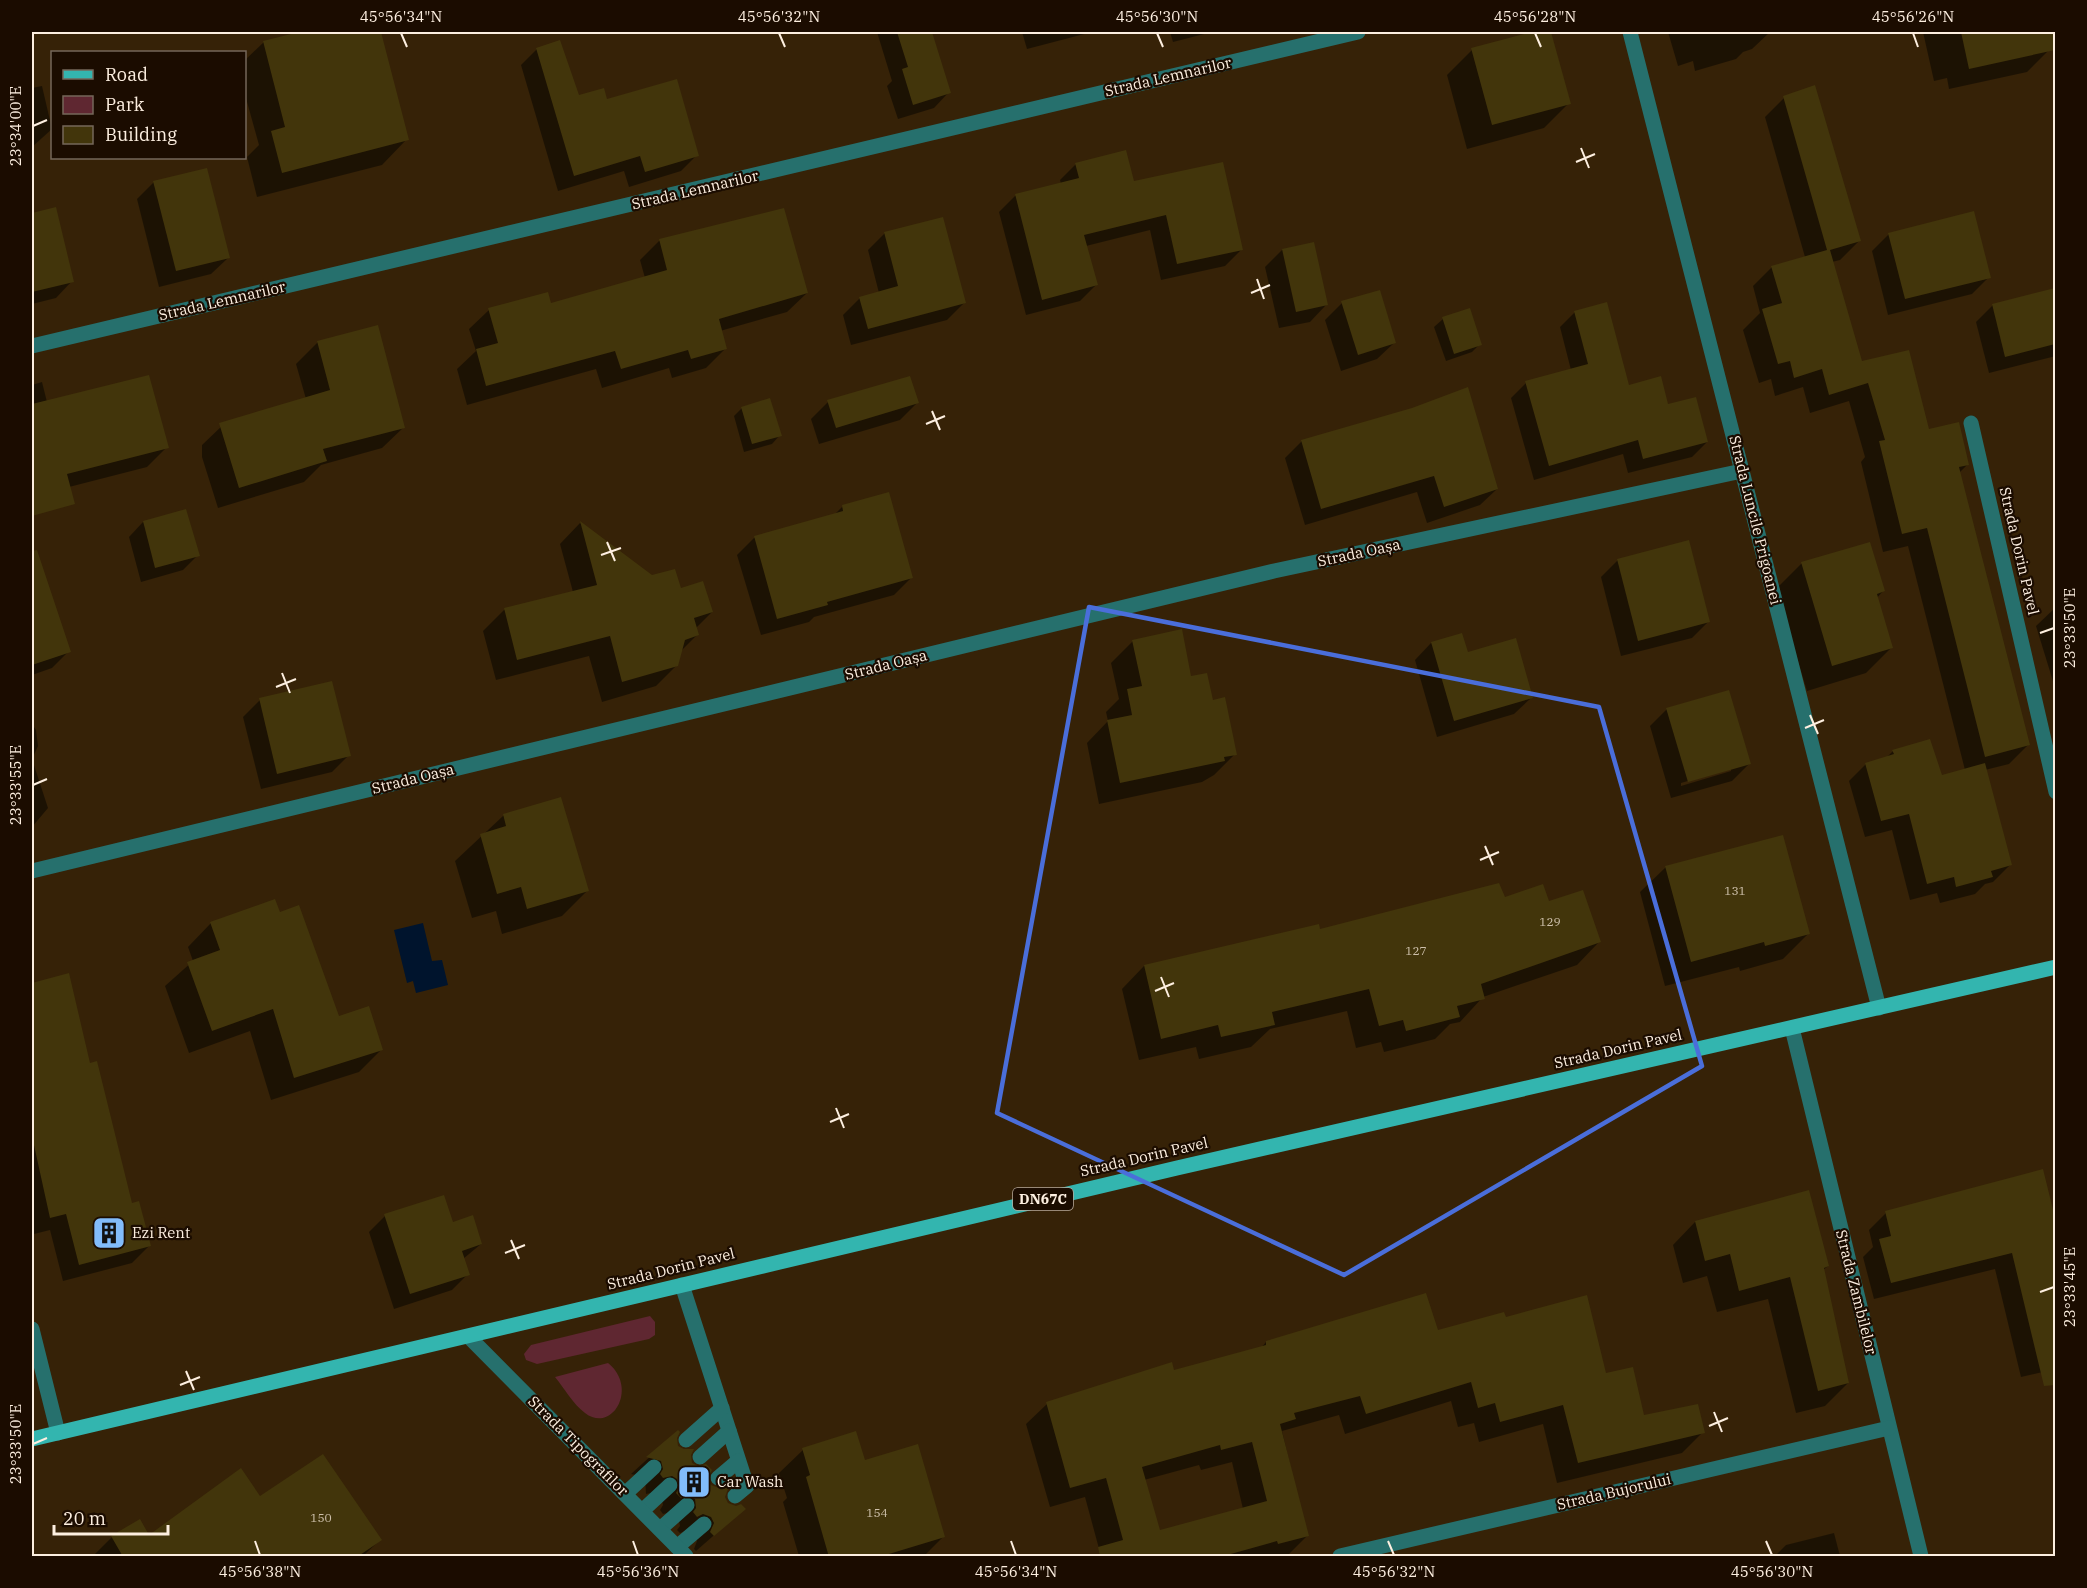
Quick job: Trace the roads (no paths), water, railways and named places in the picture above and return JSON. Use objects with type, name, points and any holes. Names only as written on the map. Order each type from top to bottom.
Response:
[{"type":"main road","name":"Strada Dorin Pavel","points":[[32,1439],[1200,1162],[2055,967]]},
{"type":"street","name":"Strada Lemnarilor","points":[[32,346],[1358,32]]},
{"type":"street","name":"Strada Luncile Prigoanei","points":[[1630,32],[1879,1008]]},
{"type":"street","name":"Strada Dorin Pavel","points":[[1971,423],[2055,792]]},
{"type":"street","name":"Strada Oașa","points":[[32,871],[1274,571],[1742,471]]},
{"type":"street","name":"Strada Zambilelor","points":[[1792,1028],[1921,1557]]},
{"type":"street","points":[[682,1285],[747,1486],[735,1497]]},
{"type":"street","points":[[32,1329],[58,1433]]},
{"type":"street","name":"Strada Tipografilor","points":[[469,1336],[682,1552]]},
{"type":"street","points":[[686,1440],[722,1408]]},
{"type":"street","name":"Strada Bujorului","points":[[1340,1557],[1889,1428]]},
{"type":"street","points":[[700,1457],[729,1431]]},
{"type":"street","points":[[718,1478],[738,1461]]},
{"type":"street","points":[[625,1494],[654,1467]]},
{"type":"street","points":[[642,1511],[670,1485]]},
{"type":"street","points":[[660,1529],[687,1505]]},
{"type":"street","points":[[682,1552],[704,1524]]},
{"type":"water","points":[[423,923],[432,961],[442,960],[448,985],[416,993],[413,981],[407,983],[394,930]]},
{"type":"place","name":"Ezi Rent","points":[[109,1233]]},
{"type":"place","name":"Car Wash","points":[[694,1482]]}]
